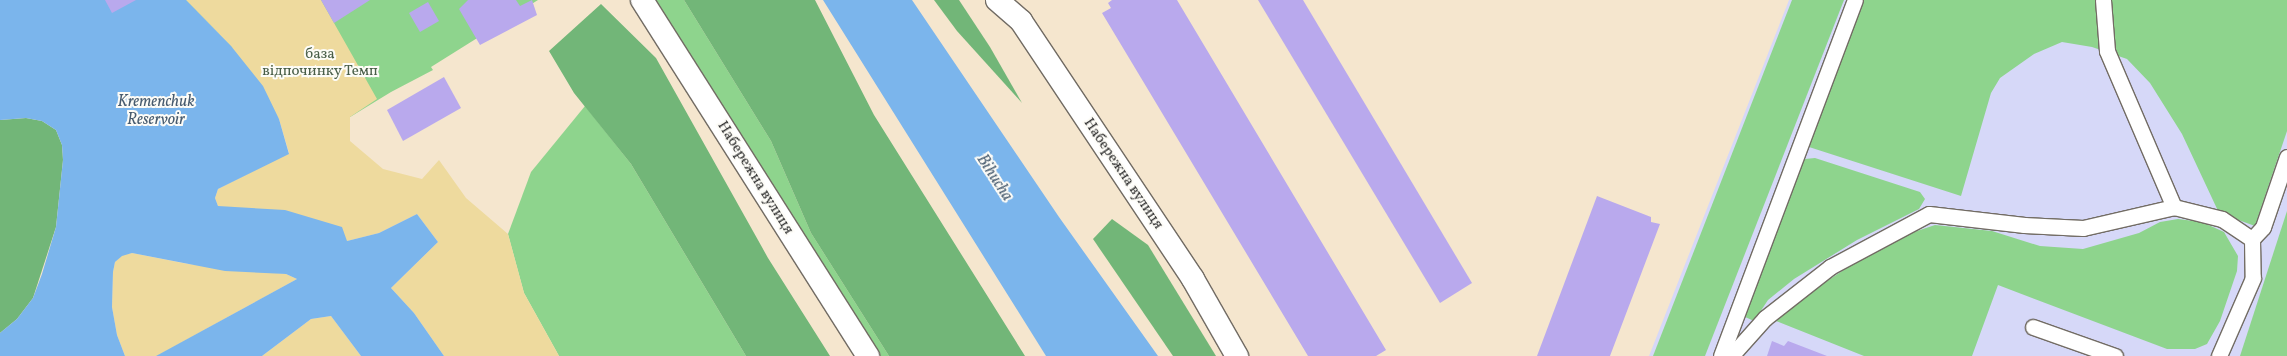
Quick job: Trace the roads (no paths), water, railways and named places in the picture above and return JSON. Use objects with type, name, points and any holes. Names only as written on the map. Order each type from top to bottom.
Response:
[{"type":"street","name":"Набережна вулиця","points":[[642,0],[868,356]]},
{"type":"street","name":"Набережна вулиця","points":[[997,0],[1021,21],[1193,279],[1238,356]]},
{"type":"lane","points":[[1721,356],[1855,0]]},
{"type":"lane","points":[[2103,0],[2107,51],[2174,207]]},
{"type":"lane","points":[[2219,356],[2253,278],[2252,239],[2263,227],[2287,157]]},
{"type":"lane","points":[[1731,356],[1765,318],[1830,267],[1929,214],[2024,225],[2083,228],[2174,207],[2222,218],[2252,239]]},
{"type":"lane","points":[[2033,327],[2115,356]]},
{"type":"water","name":"Kremenchuk Reservoir","points":[[0,0],[186,0],[231,46],[263,86],[279,119],[289,154],[218,189],[215,198],[218,206],[285,210],[342,227],[347,241],[379,233],[417,214],[438,242],[391,288],[414,313],[444,356],[361,356],[331,316],[311,319],[262,356],[156,356],[297,279],[286,274],[225,271],[132,253],[122,256],[115,262],[113,272],[112,307],[117,335],[125,356],[0,356],[0,333],[17,319],[33,298],[42,274],[56,227],[63,160],[62,145],[56,130],[42,121],[26,118],[0,120]]},
{"type":"water","name":"Bihucha","points":[[823,0],[912,0],[1059,217],[1158,356],[1046,356]]},
{"type":"park label","name":"база відпочинку Темп","points":[[320,62]]}]
